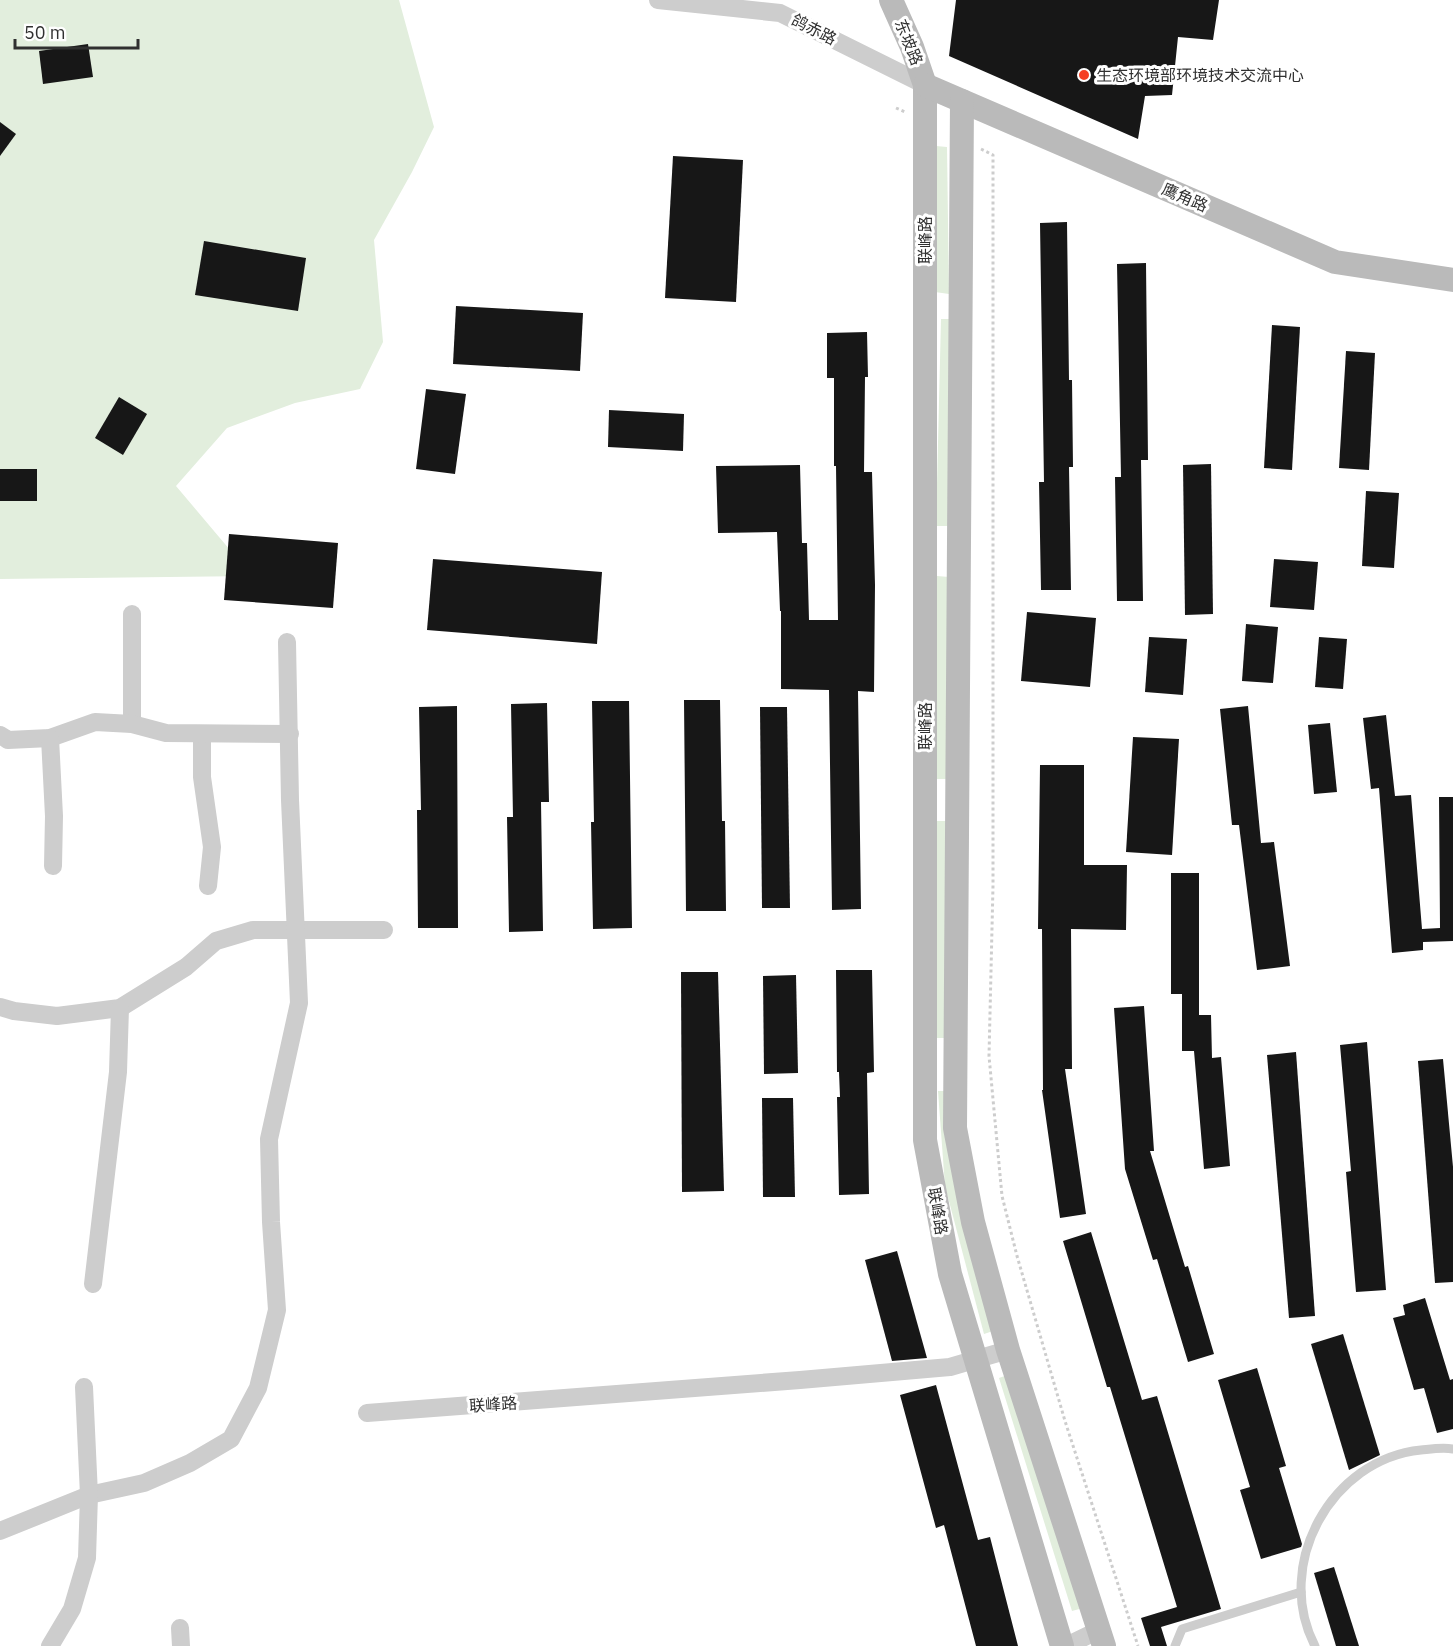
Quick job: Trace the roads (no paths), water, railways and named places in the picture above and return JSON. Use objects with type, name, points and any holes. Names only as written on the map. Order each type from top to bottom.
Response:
[{"type":"main road","name":"东坡路","points":[[891,0],[912,47],[925,86]]},
{"type":"main road","name":"鹰角路","points":[[925,86],[1335,262],[1453,280]]},
{"type":"main road","name":"联峰路","points":[[925,86],[925,1140],[950,1274],[1064,1646]]},
{"type":"main road","name":"联峰路","points":[[962,102],[955,1128],[973,1222],[1008,1350],[1101,1638]]},
{"type":"street","name":"鸽赤路","points":[[658,0],[780,13],[925,86]]},
{"type":"street","points":[[132,614],[132,724]]},
{"type":"street","points":[[0,1531],[89,1495],[144,1483],[190,1463],[231,1439],[258,1388],[277,1310],[271,1222],[269,1139],[299,1003],[290,800],[287,642]]},
{"type":"street","points":[[0,735],[8,740],[50,738],[94,722],[132,724],[166,733],[290,734]]},
{"type":"street","points":[[201,734],[202,777],[212,847],[208,886]]},
{"type":"street","points":[[50,738],[54,816],[53,866]]},
{"type":"street","points":[[0,1007],[57,1016],[120,1008],[186,967],[216,941],[253,930],[384,930]]},
{"type":"street","points":[[93,1284],[118,1072],[120,1008]]},
{"type":"street","name":"联峰路","points":[[367,1413],[950,1367],[1008,1350]]},
{"type":"street","points":[[50,1646],[72,1609],[87,1558],[89,1495],[84,1387]]},
{"type":"street","name":"联峰路","points":[[1064,1646],[1101,1638]]},
{"type":"lane","points":[[1312,1645],[1301,1592],[1307,1546],[1328,1504],[1361,1472],[1403,1452],[1453,1449]]},
{"type":"lane","points":[[1175,1646],[1182,1629],[1301,1592]]},
{"type":"place","name":"生态环境部环境技术交流中心","points":[[1084,75]]}]
